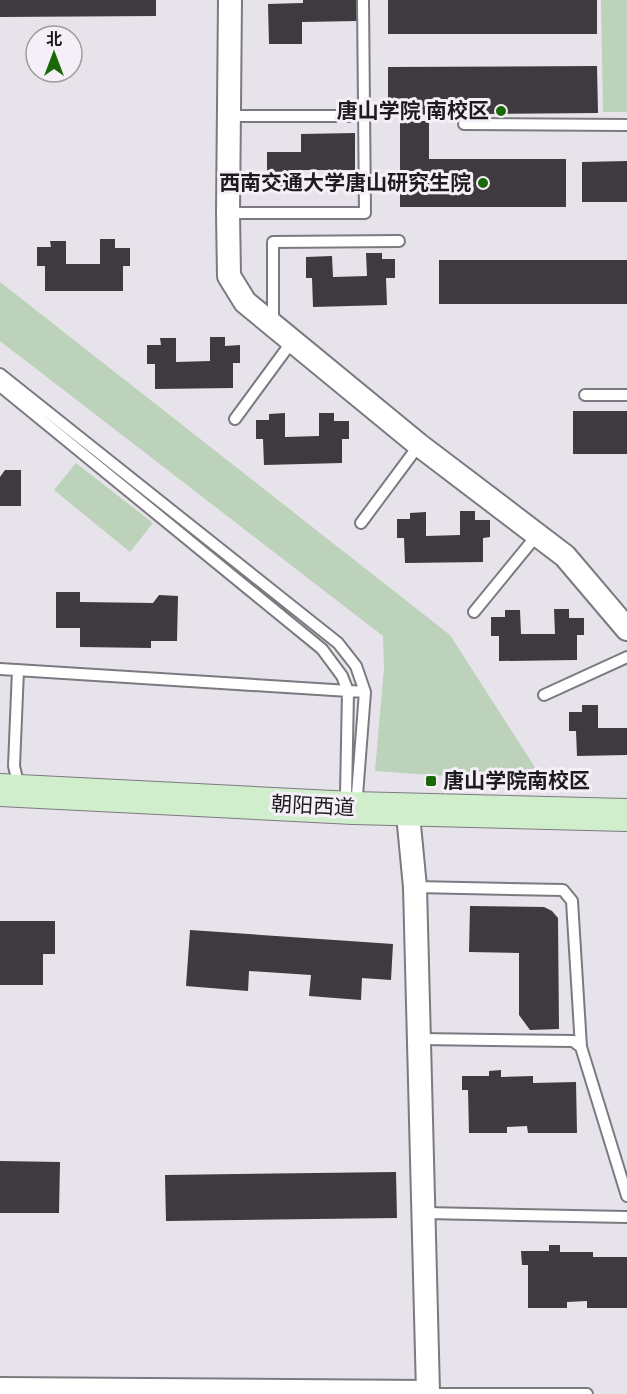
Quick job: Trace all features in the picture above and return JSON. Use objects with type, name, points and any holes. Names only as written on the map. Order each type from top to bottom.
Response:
[{"type":"main road","name":"朝阳西道","points":[[6,796],[627,816]]},
{"type":"main road","name":"朝阳西道","points":[[6,796],[409,825],[627,829]]},
{"type":"street","points":[[230,0],[228,213],[230,276],[245,302],[419,445],[565,556],[626,626]]},
{"type":"street","points":[[0,1389],[428,1393],[415,887],[409,825]]},
{"type":"lane","points":[[228,213],[365,213],[363,0]]},
{"type":"lane","points":[[229,116],[364,116]]},
{"type":"lane","points":[[464,124],[627,125]]},
{"type":"lane","points":[[273,324],[273,242],[399,241]]},
{"type":"lane","points":[[235,418],[293,340]]},
{"type":"lane","points":[[0,374],[338,643],[356,666],[365,692],[357,795],[353,808]]},
{"type":"lane","points":[[0,386],[322,649],[342,676],[348,691],[346,795],[353,808]]},
{"type":"lane","points":[[585,395],[627,395]]},
{"type":"lane","points":[[361,523],[419,445]]},
{"type":"lane","points":[[474,612],[537,535]]},
{"type":"lane","points":[[544,695],[627,657]]},
{"type":"lane","points":[[0,669],[365,692]]},
{"type":"lane","points":[[6,796],[17,779],[14,766],[18,670]]},
{"type":"lane","points":[[415,887],[563,890],[572,901],[581,1047],[627,1196]]},
{"type":"lane","points":[[420,1039],[573,1041],[581,1047]]},
{"type":"lane","points":[[425,1213],[627,1217]]},
{"type":"lane","points":[[428,1393],[587,1394]]},
{"type":"green space","points":[[601,0],[627,0],[627,112],[603,112]]},
{"type":"green space","points":[[0,282],[450,635],[545,783],[375,771],[384,668],[383,636],[0,341]]},
{"type":"green space","points":[[76,463],[153,523],[130,552],[54,490]]},
{"type":"building","points":[[0,0],[156,0],[156,16],[0,17]]},
{"type":"building","points":[[303,0],[357,0],[357,21],[302,22],[302,44],[269,44],[268,4],[303,3]]},
{"type":"building","points":[[388,0],[597,0],[597,34],[388,34]]},
{"type":"building","points":[[597,66],[598,113],[388,115],[388,67]]},
{"type":"building","name":"西南交通大学唐山研究生院","points":[[400,121],[429,121],[429,159],[566,159],[566,207],[400,207]]},
{"type":"building","points":[[355,133],[355,170],[300,170],[301,192],[267,192],[267,152],[301,152],[301,134]]},
{"type":"building","points":[[627,161],[627,202],[582,202],[582,162]]},
{"type":"building","points":[[100,239],[115,239],[115,248],[130,248],[130,266],[123,266],[123,291],[45,291],[45,266],[37,266],[37,247],[51,247],[50,241],[66,241],[66,264],[100,264]]},
{"type":"building","points":[[366,253],[382,253],[382,259],[395,259],[395,278],[386,278],[387,305],[313,307],[312,278],[306,278],[306,257],[332,256],[333,277],[367,276]]},
{"type":"building","points":[[439,260],[627,260],[627,304],[439,304]]},
{"type":"building","points":[[210,337],[225,337],[225,346],[240,345],[240,363],[233,363],[233,388],[155,389],[155,364],[147,364],[147,345],[161,345],[160,338],[176,338],[176,362],[210,361]]},
{"type":"building","points":[[573,411],[627,411],[627,454],[573,454]]},
{"type":"building","points":[[285,413],[285,437],[319,436],[319,413],[334,413],[334,421],[349,421],[349,439],[342,439],[342,463],[264,465],[263,439],[256,439],[256,420],[269,420],[269,414]]},
{"type":"building","points":[[5,470],[21,470],[21,506],[0,506],[0,477]]},
{"type":"building","points":[[460,511],[475,511],[475,520],[490,520],[490,537],[483,538],[483,562],[405,563],[404,538],[397,538],[397,519],[410,519],[410,513],[426,512],[426,536],[460,535]]},
{"type":"building","points":[[56,592],[80,592],[80,602],[153,603],[159,595],[178,596],[177,641],[151,641],[151,648],[80,647],[80,628],[56,628]]},
{"type":"building","points":[[554,609],[569,609],[569,618],[584,618],[584,635],[577,635],[577,660],[499,661],[499,636],[491,636],[491,617],[505,617],[505,610],[520,610],[521,634],[555,634]]},
{"type":"building","points":[[582,705],[598,705],[598,728],[627,728],[627,755],[577,756],[576,731],[569,731],[569,712],[582,712]]},
{"type":"building","points":[[470,906],[544,907],[558,918],[559,1029],[530,1030],[519,1015],[519,953],[469,952]]},
{"type":"building","points":[[0,921],[55,921],[55,954],[43,954],[43,985],[0,985]]},
{"type":"building","points":[[190,930],[393,944],[391,980],[362,978],[361,1000],[309,996],[311,975],[249,971],[248,991],[186,986]]},
{"type":"building","points":[[501,1070],[501,1077],[533,1076],[533,1083],[576,1082],[577,1133],[528,1133],[527,1126],[507,1127],[507,1133],[469,1133],[468,1090],[462,1090],[462,1076],[489,1076],[489,1071]]},
{"type":"building","points":[[0,1161],[60,1162],[59,1213],[0,1213]]},
{"type":"building","points":[[396,1172],[397,1218],[166,1221],[165,1175]]},
{"type":"building","points":[[549,1245],[560,1245],[560,1252],[593,1252],[593,1257],[627,1257],[627,1308],[587,1308],[587,1301],[567,1302],[567,1308],[528,1308],[528,1265],[522,1265],[521,1251],[549,1251]]},
{"type":"place","name":"唐山学院 南校区","points":[[501,111]]},
{"type":"place","name":"西南交通大学唐山研究生院","points":[[483,183]]},
{"type":"place","name":"唐山学院南校区","points":[[431,781]]}]
